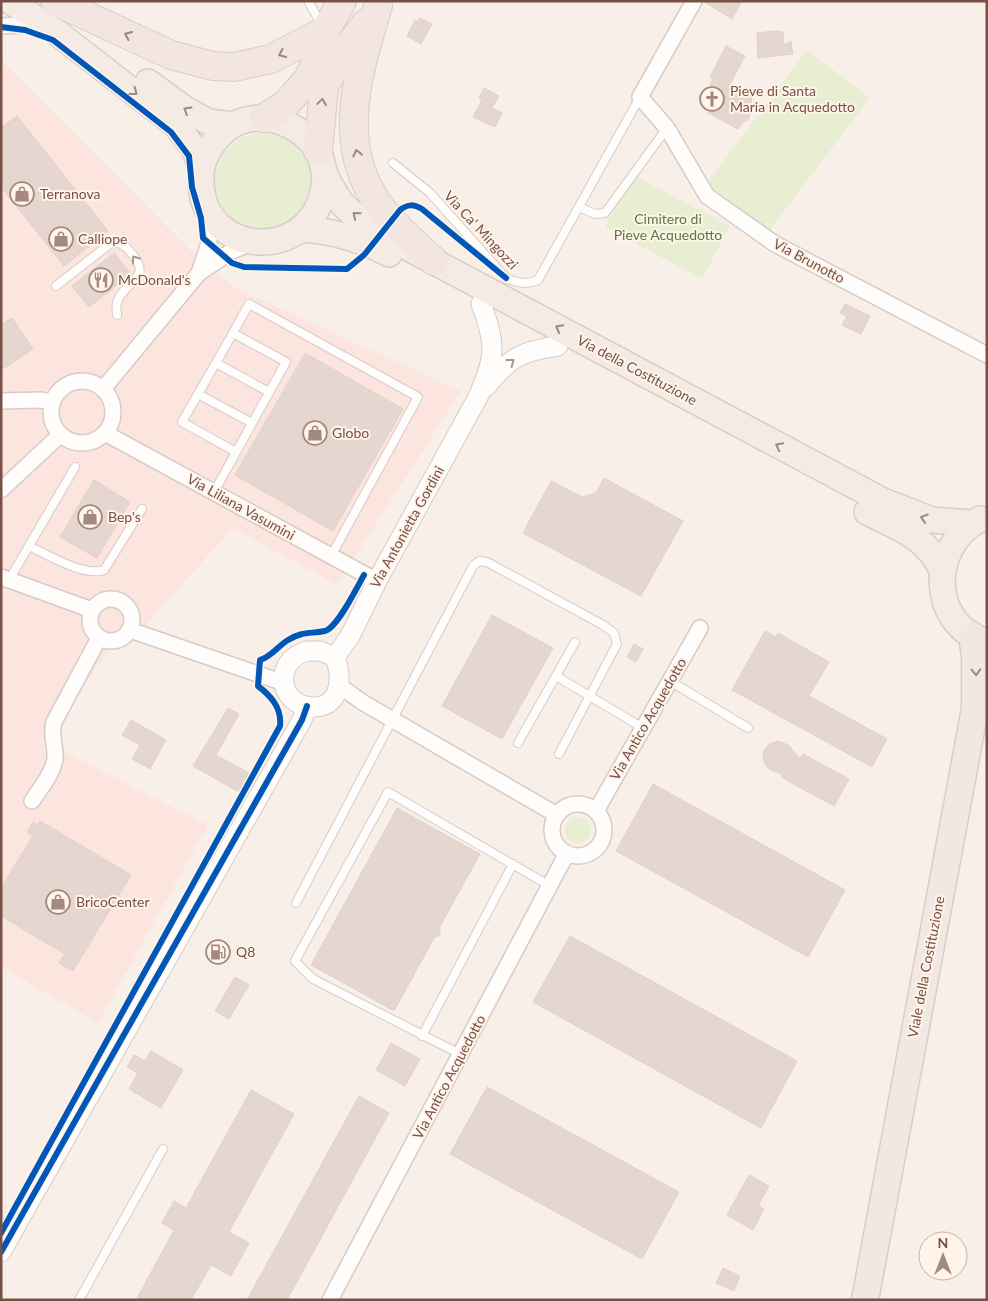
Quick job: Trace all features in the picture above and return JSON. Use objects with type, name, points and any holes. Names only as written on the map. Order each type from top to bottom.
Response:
[{"type":"highway","points":[[55,1],[171,55],[213,66],[234,67],[271,59],[331,14]]},
{"type":"highway","points":[[321,163],[324,87],[337,62],[380,4]]},
{"type":"highway","points":[[380,4],[356,88],[353,125],[357,155],[364,178],[384,212],[434,261]]},
{"type":"highway","points":[[264,118],[286,104],[308,79],[321,52],[331,14]]},
{"type":"highway","name":"Viale della Costituzione","points":[[865,1300],[904,1080],[975,709],[975,656],[979,638]]},
{"type":"highway","name":"Viale della Costituzione","points":[[882,1300],[920,1083],[987,737]]},
{"type":"main road","points":[[10,1],[56,32],[176,125],[196,151],[201,172],[201,190],[206,207],[216,222],[230,233],[255,242],[285,238],[302,229],[312,218],[320,205],[324,190],[321,163],[304,134],[286,122],[264,118],[248,120],[233,125],[211,145],[201,172]]},
{"type":"main road","points":[[38,1],[185,109],[209,122],[233,125]]},
{"type":"main road","name":"Via della Costituzione","points":[[321,163],[341,202],[372,228],[883,501],[932,520],[980,520]]},
{"type":"main road","points":[[302,229],[327,231],[368,243],[786,469],[911,534],[926,545],[942,570],[946,602],[956,620],[979,638]]},
{"type":"main road","points":[[942,570],[952,543],[980,520]]},
{"type":"street","name":"Via Ca' Mingozzi","points":[[640,97],[694,1]]},
{"type":"street","points":[[1,26],[26,24],[56,32]]},
{"type":"street","name":"Via Brunotto","points":[[640,97],[667,128],[707,196],[775,244],[987,355]]},
{"type":"street","points":[[199,273],[208,244],[206,207]]},
{"type":"street","points":[[103,389],[199,273],[232,251],[255,242]]},
{"type":"street","name":"Via Antonietta Gordini","points":[[335,657],[350,636],[377,581],[478,397],[490,368],[493,350],[491,331],[481,304]]},
{"type":"street","name":"Via Antonietta Gordini","points":[[478,397],[497,373],[526,351],[558,346]]},
{"type":"street","points":[[73,382],[94,383],[103,389],[113,406],[114,416],[105,433],[88,443],[78,443],[60,435],[51,420],[52,402],[57,393],[73,382]]},
{"type":"street","points":[[1,401],[41,400],[52,402]]},
{"type":"street","name":"Via Liliana Vasumini","points":[[105,433],[377,581]]},
{"type":"street","points":[[1,490],[60,435]]},
{"type":"street","points":[[5,579],[92,610]]},
{"type":"street","points":[[115,599],[122,601],[131,610],[133,617],[130,630],[126,636],[113,642],[99,638],[91,628],[92,610],[102,600],[115,599]]},
{"type":"street","name":"Via Antico Acquedotto","points":[[596,811],[700,628]]},
{"type":"street","points":[[130,630],[284,683]]},
{"type":"street","points":[[32,801],[53,766],[55,757],[51,732],[54,722],[99,638]]},
{"type":"street","points":[[313,650],[335,657],[341,676],[340,686],[331,700],[315,707],[293,700],[284,683],[286,669],[294,657],[300,653],[313,650]]},
{"type":"street","points":[[340,686],[362,702],[557,815]]},
{"type":"street","points":[[1,1252],[302,720],[307,706]]},
{"type":"street","points":[[580,804],[596,811],[604,825],[602,841],[591,853],[575,856],[567,853],[555,841],[553,823],[557,815],[563,809],[580,804]]},
{"type":"street","name":"Via Antico Acquedotto","points":[[330,1300],[567,853]]},
{"type":"lane","points":[[308,1],[331,14]]},
{"type":"lane","name":"Via Ca' Mingozzi","points":[[393,163],[430,193],[506,278],[517,283],[529,284],[538,280],[640,97]]},
{"type":"lane","points":[[579,207],[596,214],[605,212],[667,128]]},
{"type":"lane","points":[[56,286],[111,244],[115,242],[123,244],[139,263],[140,268],[136,278],[118,298],[117,315]]},
{"type":"lane","points":[[236,452],[182,422],[248,304],[418,397],[331,556]]},
{"type":"lane","points":[[214,492],[286,362],[233,333]]},
{"type":"lane","points":[[216,363],[269,392]]},
{"type":"lane","points":[[198,394],[252,423]]},
{"type":"lane","points":[[5,579],[29,546],[75,467]]},
{"type":"lane","points":[[29,546],[84,570],[98,572],[104,570],[142,509]]},
{"type":"lane","points":[[296,903],[473,566],[478,561],[487,562],[604,625],[614,633],[617,644],[559,754]]},
{"type":"lane","points":[[518,743],[575,642]]},
{"type":"lane","points":[[556,676],[643,728]]},
{"type":"lane","points":[[670,681],[748,728]]},
{"type":"lane","points":[[460,1054],[313,978],[295,962],[388,792],[550,886]]},
{"type":"lane","points":[[422,1036],[513,864]]},
{"type":"lane","points":[[79,1300],[163,1149]]},
{"type":"shaded area","points":[[1,60],[193,253],[237,289],[461,391],[337,585],[233,528],[158,611],[135,641],[107,651],[47,743],[208,825],[98,1023],[1,967]]},
{"type":"green space","points":[[807,50],[870,98],[769,231],[706,184]]},
{"type":"green space","points":[[263,133],[282,136],[297,147],[308,162],[311,181],[308,200],[297,215],[282,226],[263,229],[244,226],[229,215],[218,200],[215,181],[218,162],[229,147],[244,136]]},
{"type":"green space","name":"Cimitero di Pieve Acquedotto","points":[[633,175],[730,226],[702,279],[605,227]]},
{"type":"green space","points":[[578,817],[587,821],[591,830],[587,839],[578,843],[569,839],[565,830],[569,821]]},
{"type":"building","points":[[703,1],[742,1],[732,19]]},
{"type":"building","points":[[420,18],[432,24],[421,44],[407,36],[415,20],[418,22]]},
{"type":"building","points":[[783,32],[784,45],[791,41],[793,54],[758,58],[757,33]]},
{"type":"building","points":[[726,46],[745,56],[729,86],[752,98],[749,119],[743,122],[738,129],[708,113],[720,91],[710,86],[713,79],[710,77]]},
{"type":"building","points":[[484,88],[499,96],[492,108],[502,113],[495,127],[473,117],[482,100],[479,98]]},
{"type":"building","points":[[17,116],[108,231],[64,266],[1,187],[1,128]]},
{"type":"building","name":"McDonald's","points":[[114,253],[131,274],[89,307],[72,286]]},
{"type":"building","points":[[845,304],[870,316],[861,334],[842,325],[847,316],[840,313]]},
{"type":"building","points":[[12,318],[33,349],[1,370],[1,325]]},
{"type":"building","points":[[305,353],[403,409],[333,531],[235,475]]},
{"type":"building","points":[[604,478],[683,521],[641,596],[523,533],[551,481],[582,497],[596,493]]},
{"type":"building","points":[[94,480],[130,502],[97,558],[60,537]]},
{"type":"building","points":[[492,615],[553,648],[502,739],[442,706]]},
{"type":"building","points":[[765,631],[776,637],[778,633],[829,662],[809,696],[887,739],[872,767],[732,690]]},
{"type":"building","points":[[634,644],[643,649],[636,662],[627,657]]},
{"type":"building","points":[[228,708],[239,714],[216,755],[249,773],[239,792],[193,766]]},
{"type":"building","points":[[131,720],[166,740],[150,769],[132,759],[140,745],[122,735]]},
{"type":"building","points":[[778,741],[788,745],[800,759],[803,754],[849,779],[834,806],[788,781],[782,777],[781,773],[771,770],[766,766],[763,758],[764,750],[769,744]]},
{"type":"building","points":[[653,784],[845,890],[808,957],[616,851]]},
{"type":"building","points":[[397,808],[480,854],[440,926],[440,935],[434,938],[394,1011],[311,965]]},
{"type":"building","name":"BricoCenter","points":[[40,821],[131,875],[73,971],[59,963],[65,954],[1,916],[1,888],[33,836],[27,832],[33,822],[38,825]]},
{"type":"building","points":[[570,936],[797,1061],[761,1128],[533,1002]]},
{"type":"building","points":[[235,977],[249,985],[229,1019],[215,1011]]},
{"type":"building","points":[[391,1043],[420,1059],[405,1086],[376,1070]]},
{"type":"building","points":[[151,1051],[183,1070],[161,1108],[129,1089],[138,1073],[127,1067],[134,1055],[145,1061]]},
{"type":"building","points":[[487,1087],[679,1192],[642,1259],[450,1154]]},
{"type":"building","points":[[251,1090],[294,1114],[229,1232],[249,1243],[231,1276],[211,1265],[191,1300],[136,1300],[174,1230],[162,1223],[174,1201],[186,1208]]},
{"type":"building","points":[[359,1096],[389,1113],[287,1300],[247,1300]]},
{"type":"building","points":[[749,1175],[769,1186],[758,1206],[764,1209],[753,1230],[727,1215]]},
{"type":"building","points":[[723,1268],[740,1276],[734,1291],[716,1283]]},
{"type":"cycle path","points":[[1,27],[25,30],[53,40],[171,132],[189,156],[192,187],[201,218],[203,238],[232,263],[244,267],[347,269],[364,255],[400,210],[411,205],[422,209],[506,278]]},
{"type":"cycle path","points":[[1,1233],[280,726],[279,714],[275,703],[258,686],[260,660],[293,637],[325,631],[330,628],[341,615],[364,575]]},
{"type":"cycle path","points":[[1,1252],[302,720],[307,706]]},
{"type":"place","name":"Pieve di Santa Maria in Acquedotto","points":[[712,99]]},
{"type":"place","name":"Terranova","points":[[22,194]]},
{"type":"place","name":"Calliope","points":[[61,239]]},
{"type":"place","name":"McDonald's","points":[[101,280]]},
{"type":"place","name":"Globo","points":[[315,433]]},
{"type":"place","name":"Bep's","points":[[90,517]]},
{"type":"place","name":"BricoCenter","points":[[58,902]]},
{"type":"place","name":"Q8","points":[[218,952]]}]
